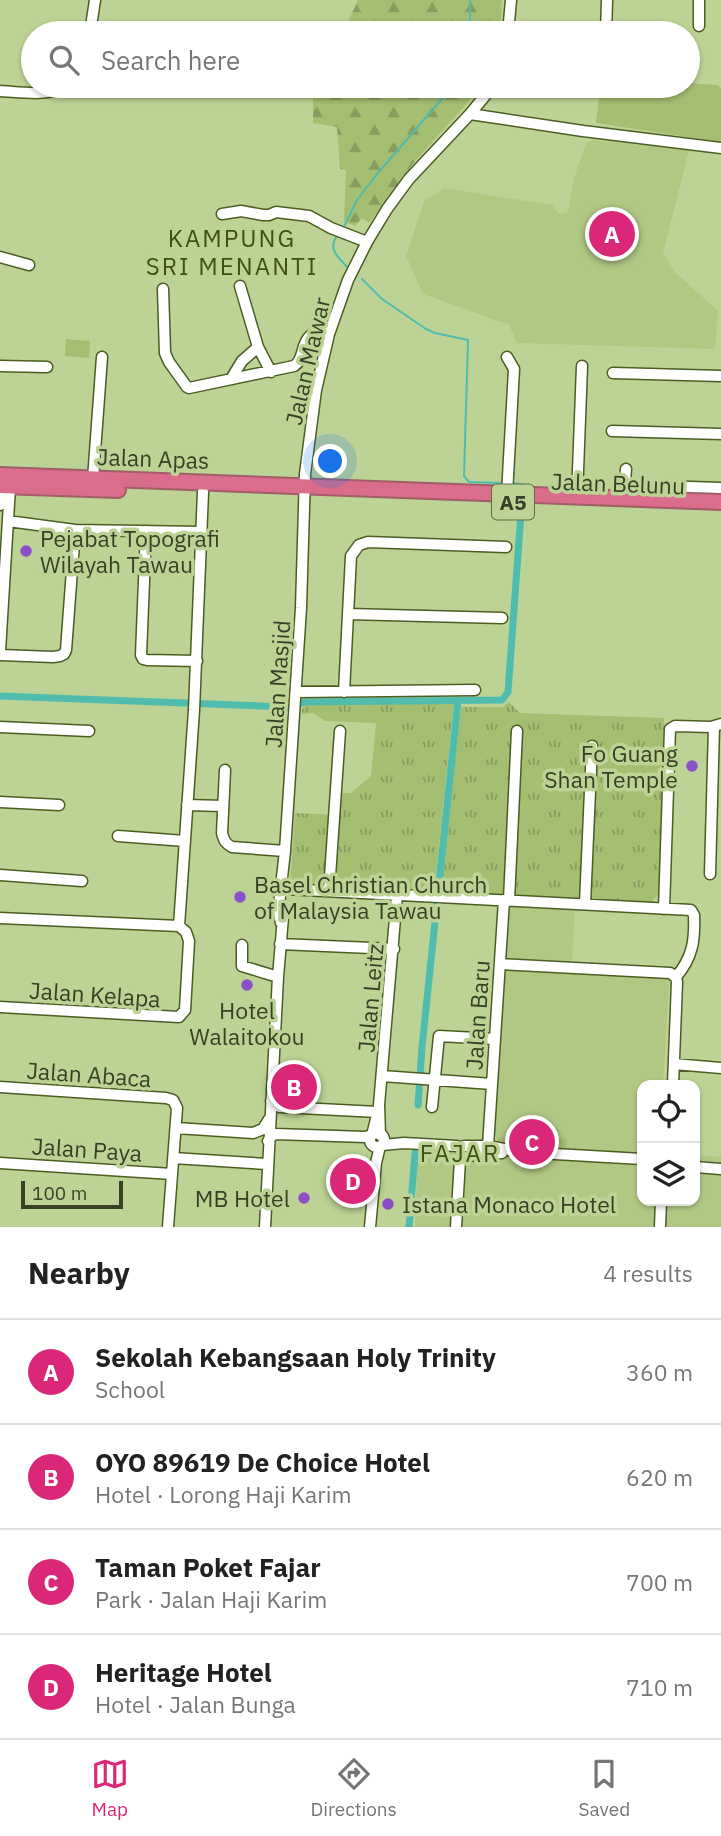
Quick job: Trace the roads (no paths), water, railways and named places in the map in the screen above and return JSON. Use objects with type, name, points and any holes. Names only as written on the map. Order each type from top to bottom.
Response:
[{"type":"highway","name":"Jalan Apas","points":[[2,482],[93,479],[304,490]]},
{"type":"highway","name":"Jalan Apas","points":[[2,482],[203,492],[304,490]]},
{"type":"highway","name":"Jalan Belunu","points":[[304,490],[507,487],[577,497],[721,501]]},
{"type":"highway","name":"Jalan Belunu","points":[[304,490],[721,510]]},
{"type":"street","points":[[92,21],[95,0]]},
{"type":"street","points":[[509,21],[511,0]]},
{"type":"street","points":[[606,21],[607,0]]},
{"type":"street","points":[[699,0],[699,21]]},
{"type":"street","points":[[0,91],[21,91]]},
{"type":"street","name":"Jalan Mawar","points":[[304,490],[306,454],[323,359],[331,326],[348,280],[367,242],[409,179],[483,98]]},
{"type":"street","points":[[470,114],[721,148]]},
{"type":"street","points":[[222,214],[241,211],[263,215],[291,213],[316,219],[367,242]]},
{"type":"street","points":[[0,257],[29,265]]},
{"type":"street","points":[[240,286],[258,347],[271,372]]},
{"type":"street","points":[[163,289],[164,353],[187,387],[191,388],[298,364],[304,344],[310,335],[331,326]]},
{"type":"street","points":[[231,379],[242,361],[258,347]]},
{"type":"street","points":[[93,479],[102,357]]},
{"type":"street","points":[[507,358],[514,369],[507,487]]},
{"type":"street","points":[[0,366],[47,367]]},
{"type":"street","points":[[577,497],[582,366]]},
{"type":"street","points":[[613,373],[721,376]]},
{"type":"street","points":[[612,431],[721,434]]},
{"type":"street","points":[[625,469],[625,481],[631,485],[721,488]]},
{"type":"street","points":[[0,505],[2,482]]},
{"type":"street","points":[[2,482],[8,521],[0,653],[52,657],[64,654],[75,530]]},
{"type":"street","name":"Jalan Masjid","points":[[264,1226],[301,608],[304,490]]},
{"type":"street","points":[[0,918],[179,926],[195,705],[203,492]]},
{"type":"street","points":[[8,521],[75,530],[201,532]]},
{"type":"street","points":[[146,531],[141,655],[147,660],[197,661]]},
{"type":"street","points":[[344,692],[351,556],[359,545],[368,542],[506,547]]},
{"type":"street","points":[[348,614],[502,618]]},
{"type":"street","points":[[296,695],[475,690]]},
{"type":"street","points":[[664,909],[670,729],[675,726],[718,725],[710,874]]},
{"type":"street","points":[[0,727],[89,731]]},
{"type":"street","points":[[328,891],[340,731]]},
{"type":"street","name":"Jalan Baru","points":[[481,1149],[489,1132],[517,731]]},
{"type":"street","points":[[585,904],[592,746]]},
{"type":"street","points":[[225,770],[223,840],[232,847],[285,851]]},
{"type":"street","points":[[0,802],[59,806]]},
{"type":"street","points":[[187,804],[223,806]]},
{"type":"street","points":[[118,836],[185,841]]},
{"type":"street","points":[[0,875],[82,880]]},
{"type":"street","name":"Jalan Masjid","points":[[281,923],[279,914],[284,875]]},
{"type":"street","points":[[285,889],[691,910],[694,915],[694,945],[676,977],[673,1080]]},
{"type":"street","name":"Jalan Leitz","points":[[377,1141],[397,895]]},
{"type":"street","name":"Jalan Kelapa","points":[[0,1007],[179,1017],[185,1010],[189,941],[186,932],[179,926]]},
{"type":"street","points":[[280,944],[394,948]]},
{"type":"street","points":[[242,945],[242,966],[278,977]]},
{"type":"street","points":[[500,964],[661,973],[676,977]]},
{"type":"street","points":[[432,1107],[425,1080],[439,1036],[495,1039]]},
{"type":"street","points":[[674,1064],[721,1068]]},
{"type":"street","points":[[382,1076],[492,1084]]},
{"type":"street","name":"Jalan Abaca","points":[[0,1087],[173,1100],[177,1108],[168,1227]]},
{"type":"street","points":[[271,1101],[280,1107],[379,1108]]},
{"type":"street","points":[[176,1128],[253,1133],[263,1129],[270,1118]]},
{"type":"street","points":[[268,1142],[271,1136],[276,1134],[438,1145],[460,1153],[481,1149],[637,1159]]},
{"type":"street","points":[[370,1227],[377,1141]]},
{"type":"street","points":[[456,1227],[460,1153]]},
{"type":"street","points":[[173,1157],[267,1164]]},
{"type":"street","name":"Jalan Paya","points":[[0,1163],[172,1174]]},
{"type":"street","points":[[700,1165],[721,1166]]},
{"type":"street","points":[[660,1227],[661,1206]]},
{"type":"waterway","points":[[470,0],[470,21]]},
{"type":"waterway","points":[[343,229],[357,200],[443,98]]},
{"type":"waterway","points":[[337,236],[334,249],[348,268]]},
{"type":"waterway","points":[[362,279],[382,299],[426,329],[468,340],[464,476],[469,482],[504,483]]},
{"type":"waterway","points":[[513,483],[524,487]]},
{"type":"waterway","points":[[0,696],[286,707],[306,702],[502,700],[508,692],[521,513]]},
{"type":"waterway","points":[[418,1105],[458,700]]},
{"type":"waterway","points":[[409,1227],[415,1153]]},
{"type":"place","name":"Sekolah Kebangsaan Holy Trinity","points":[[612,234]]},
{"type":"place","name":"Pejabat Topografi Wilayah Tawau","points":[[26,551]]},
{"type":"place","name":"Fo Guang Shan Temple","points":[[692,766]]},
{"type":"place","name":"Basel Christian Church of Malaysia Tawau","points":[[240,897]]},
{"type":"place","name":"Hotel Walaitokou","points":[[247,985]]},
{"type":"place","name":"OYO 89619 De Choice Hotel","points":[[294,1087]]},
{"type":"place","name":"Taman Poket Fajar","points":[[532,1142]]},
{"type":"place","name":"Heritage Hotel","points":[[353,1181]]},
{"type":"place","name":"MB Hotel","points":[[304,1198]]},
{"type":"place","name":"Istana Monaco Hotel","points":[[388,1204]]},
{"type":"district","name":"KAMPUNG SRI MENANTI","points":[[232,252]]},
{"type":"district","name":"FAJAR","points":[[460,1153]]}]
